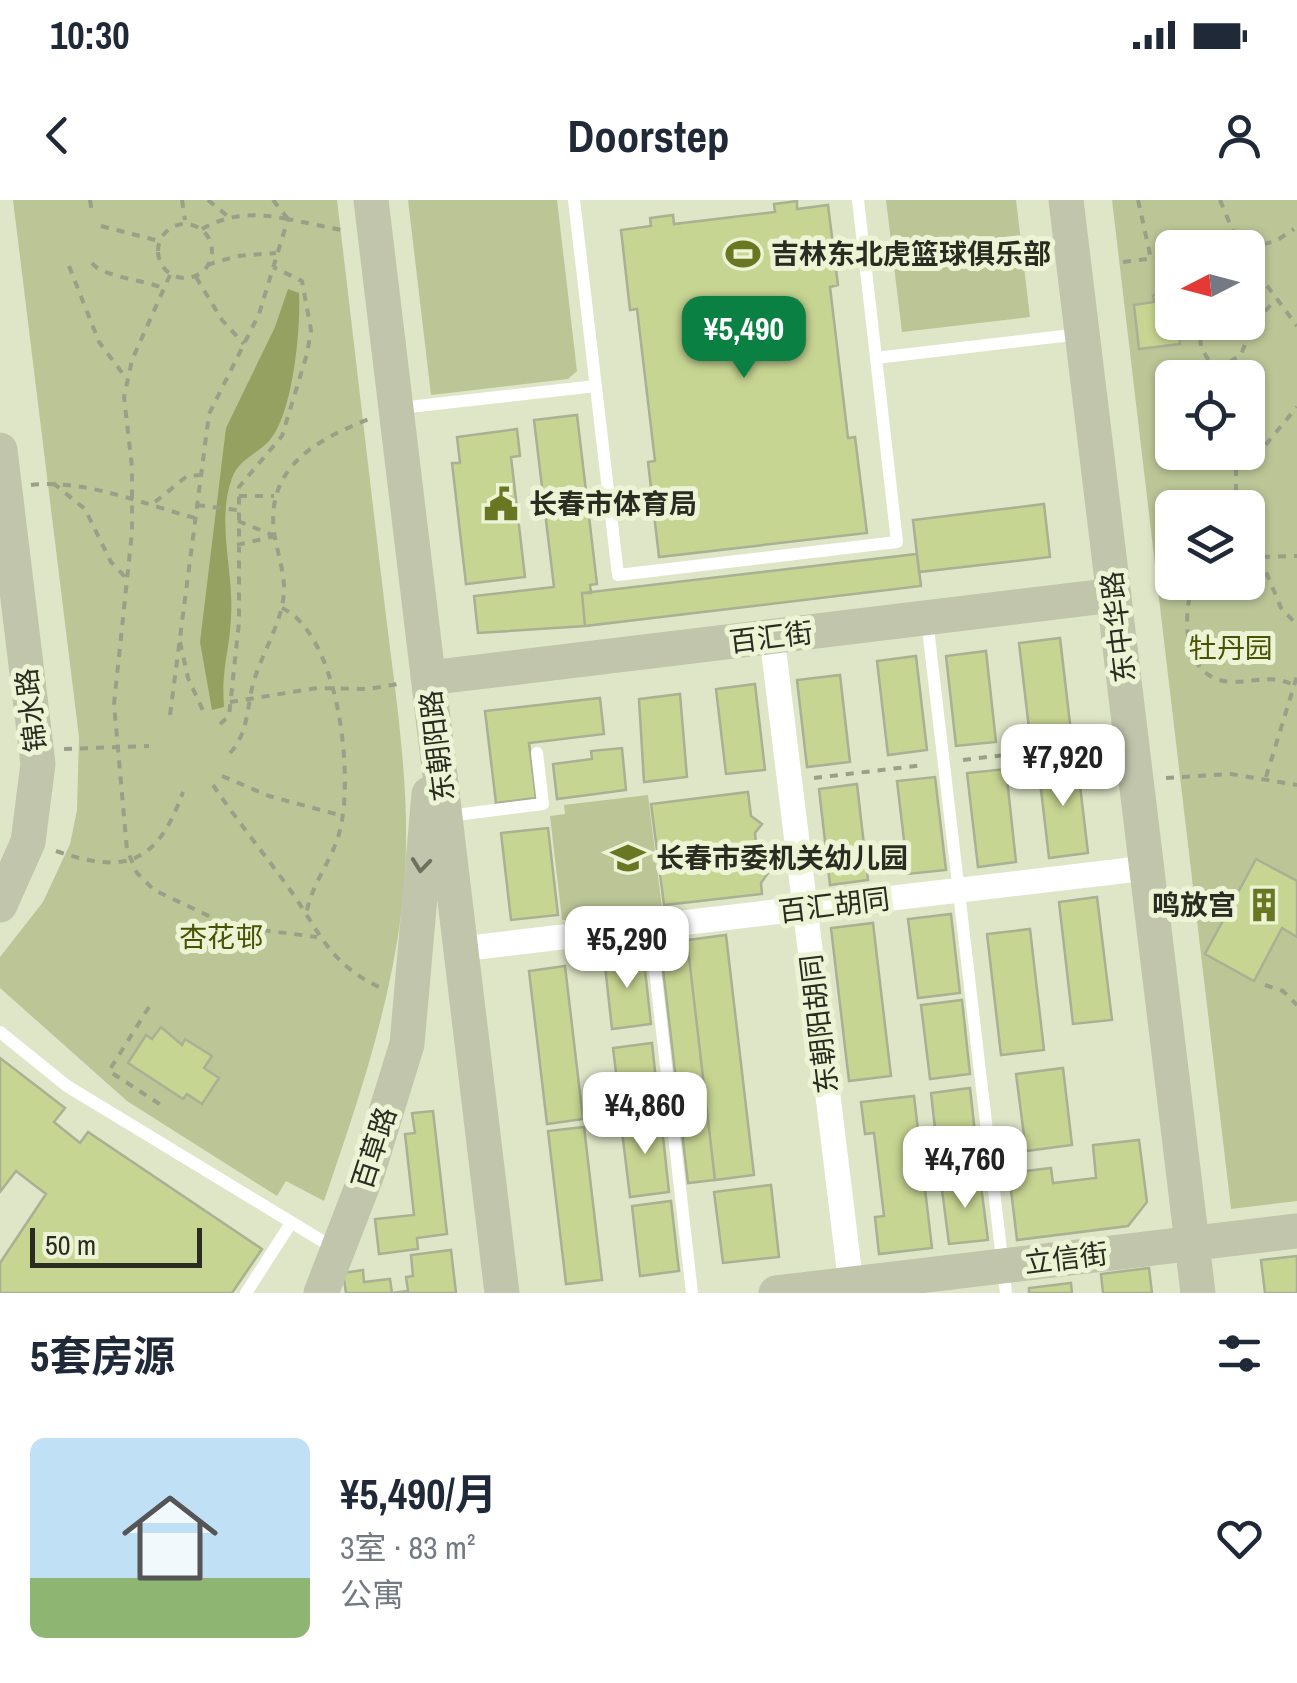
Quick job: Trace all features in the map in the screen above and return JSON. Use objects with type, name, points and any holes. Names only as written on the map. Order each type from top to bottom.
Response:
[{"type":"street","name":"东朝阳路","points":[[370,200],[502,1293]]},
{"type":"street","name":"东中华路","points":[[1066,200],[1198,1293]]},
{"type":"street","name":"锦水路","points":[[0,450],[18,650],[36,751],[0,905]]},
{"type":"street","name":"百汇街","points":[[428,678],[1114,595]]},
{"type":"street","name":"东朝阳胡同","points":[[772,637],[851,1289]]},
{"type":"street","name":"百草路","points":[[321,1293],[399,1072],[411,998],[435,734]]},
{"type":"street","name":"百汇胡同","points":[[461,949],[1147,868]]},
{"type":"street","points":[[411,998],[432,961],[461,949]]},
{"type":"street","name":"立信街","points":[[776,1293],[1005,1279],[1192,1243],[1297,1230]]},
{"type":"lane","points":[[574,200],[618,575],[898,542],[858,200]]},
{"type":"lane","points":[[876,358],[1083,334]]},
{"type":"lane","points":[[396,409],[596,386]]},
{"type":"lane","points":[[926,618],[1005,1279]]},
{"type":"lane","points":[[445,816],[543,804],[537,753]]},
{"type":"lane","points":[[650,926],[692,1293]]},
{"type":"lane","points":[[0,1032],[68,1086],[339,1251]]},
{"type":"lane","points":[[246,1293],[292,1223]]},
{"type":"path","points":[[90,200],[92,213]]},
{"type":"path","points":[[182,200],[185,220]]},
{"type":"path","points":[[208,200],[230,218]]},
{"type":"path","points":[[273,200],[288,219]]},
{"type":"path","points":[[1138,200],[1151,259]]},
{"type":"path","points":[[1220,200],[1232,230]]},
{"type":"path","points":[[202,229],[230,218],[262,214],[375,236]]},
{"type":"path","points":[[170,716],[210,414],[244,344],[288,219]]},
{"type":"path","points":[[207,265],[208,247],[202,229],[185,220],[174,224],[162,242],[162,265],[170,275],[196,276],[207,265],[236,256],[278,253]]},
{"type":"path","points":[[101,226],[162,242]]},
{"type":"path","points":[[1265,244],[1294,230]]},
{"type":"path","points":[[1123,262],[1155,258]]},
{"type":"path","points":[[92,264],[104,274],[133,276],[162,288]]},
{"type":"path","points":[[70,266],[98,342],[126,378]]},
{"type":"path","points":[[220,724],[229,716],[239,622],[239,496],[244,476],[267,458],[282,436],[310,339],[302,280],[297,274],[273,267]]},
{"type":"path","points":[[170,275],[126,378],[124,410],[133,501],[129,580],[115,684],[116,746],[130,862],[154,890],[230,926],[270,936],[317,938]]},
{"type":"path","points":[[196,276],[222,320],[244,344]]},
{"type":"path","points":[[1265,284],[1297,326]]},
{"type":"path","points":[[1232,360],[1241,355],[1252,326],[1276,299]]},
{"type":"path","points":[[1265,446],[1297,407]]},
{"type":"path","points":[[230,753],[242,736],[282,608],[284,588],[275,536],[275,496],[290,465],[320,441],[396,409]]},
{"type":"path","points":[[154,502],[188,476],[200,475]]},
{"type":"path","points":[[53,483],[84,509],[111,562],[129,580]]},
{"type":"path","points":[[4,488],[53,483],[154,502],[195,518]]},
{"type":"path","points":[[239,496],[275,496]]},
{"type":"path","points":[[197,505],[237,510]]},
{"type":"path","points":[[236,520],[275,536]]},
{"type":"path","points":[[237,545],[275,536]]},
{"type":"path","points":[[1265,557],[1297,556]]},
{"type":"path","points":[[1265,567],[1281,608],[1297,625]]},
{"type":"path","points":[[1190,600],[1186,623],[1190,647],[1200,669],[1217,680],[1272,677],[1294,684]]},
{"type":"path","points":[[282,608],[297,617],[319,648],[340,718],[343,816],[332,855],[312,891],[306,916]]},
{"type":"path","points":[[180,641],[188,678],[204,713]]},
{"type":"path","points":[[1266,777],[1297,676]]},
{"type":"path","points":[[230,702],[332,687],[368,689],[428,678]]},
{"type":"path","points":[[36,751],[149,746]]},
{"type":"path","points":[[1136,781],[1195,774],[1266,777],[1297,785]]},
{"type":"path","points":[[222,776],[270,796],[343,816]]},
{"type":"path","points":[[212,785],[306,916],[317,938],[360,978],[411,998]]},
{"type":"path","points":[[21,826],[99,864],[130,862],[154,843],[174,816],[183,792]]},
{"type":"path","points":[[1265,986],[1283,992],[1297,1005]]},
{"type":"path","points":[[149,1007],[110,1070],[161,1106]]},
{"type":"green space","name":"杏花邨","points":[[13,200],[337,200],[401,742],[406,850],[399,926],[384,1006],[324,1201],[286,1181],[277,1196],[127,1101],[0,988],[0,957],[43,902],[70,844],[77,810],[79,737]]},
{"type":"green space","points":[[408,200],[557,200],[577,371],[568,379],[431,395]]},
{"type":"green space","points":[[886,200],[1016,200],[1030,317],[902,332]]},
{"type":"green space","name":"牡丹园","points":[[1112,200],[1297,200],[1297,1201],[1231,1209],[1159,600],[1265,600],[1265,490],[1155,490],[1155,565]]},
{"type":"green space","points":[[648,795],[662,908],[562,920],[550,816],[565,814],[564,805]]},
{"type":"shaded area","points":[[288,289],[299,293],[290,392],[277,429],[235,472],[227,495],[230,628],[224,707],[212,710],[200,642],[226,428],[275,327]]},
{"type":"building","points":[[797,201],[797,209],[828,205],[838,285],[830,287],[848,438],[855,437],[867,533],[659,557],[648,462],[655,461],[637,309],[630,310],[621,230],[651,226],[650,218],[673,215],[674,224],[775,212],[774,204]]},
{"type":"building","points":[[1155,295],[1155,340],[1179,340],[1180,344],[1139,349],[1134,305],[1154,302]]},
{"type":"building","points":[[577,415],[597,584],[590,585],[591,593],[582,593],[585,626],[478,633],[474,596],[554,587],[534,420]]},
{"type":"building","points":[[517,429],[520,456],[511,457],[525,577],[466,584],[452,463],[460,463],[457,437]]},
{"type":"building","points":[[1044,504],[1050,557],[919,572],[913,520]]},
{"type":"building","points":[[917,554],[921,586],[585,626],[582,593]]},
{"type":"building","points":[[1060,638],[1071,732],[1030,737],[1019,643]]},
{"type":"building","points":[[986,651],[996,742],[956,746],[946,656]]},
{"type":"building","points":[[916,656],[927,750],[888,755],[877,661]]},
{"type":"building","points":[[840,675],[850,762],[807,767],[797,680]]},
{"type":"building","points":[[755,684],[765,770],[726,774],[716,689]]},
{"type":"building","points":[[680,694],[687,777],[644,782],[639,699]]},
{"type":"building","points":[[600,698],[604,734],[529,743],[536,798],[496,803],[485,711]]},
{"type":"building","points":[[622,748],[626,790],[557,799],[553,764],[592,759],[591,751]]},
{"type":"building","points":[[1077,760],[1088,853],[1049,858],[1038,764]]},
{"type":"building","points":[[1006,769],[1016,862],[978,867],[967,773]]},
{"type":"building","points":[[935,777],[946,870],[908,874],[897,781]]},
{"type":"building","points":[[857,784],[868,880],[830,885],[819,789]]},
{"type":"building","points":[[748,792],[751,816],[762,824],[755,833],[758,865],[768,873],[761,883],[762,894],[664,905],[651,804]]},
{"type":"building","points":[[548,828],[558,915],[511,920],[501,833]]},
{"type":"building","name":"鸣放宫","points":[[1256,859],[1297,881],[1297,937],[1282,928],[1254,981],[1205,954]]},
{"type":"building","points":[[1097,897],[1112,1020],[1073,1024],[1059,902]]},
{"type":"building","points":[[951,914],[960,993],[918,998],[908,919]]},
{"type":"building","points":[[873,923],[891,1076],[849,1081],[831,928]]},
{"type":"building","points":[[1030,929],[1044,1050],[1001,1055],[987,934]]},
{"type":"building","points":[[726,935],[754,1175],[715,1180],[687,940]]},
{"type":"building","points":[[687,940],[715,1180],[688,1183],[660,943]]},
{"type":"building","points":[[643,952],[651,1024],[612,1029],[604,957]]},
{"type":"building","points":[[565,966],[583,1119],[547,1124],[529,971]]},
{"type":"building","points":[[962,1000],[970,1074],[930,1079],[921,1005]]},
{"type":"building","points":[[161,1027],[182,1045],[185,1039],[212,1056],[204,1068],[219,1078],[202,1104],[187,1094],[183,1099],[128,1063],[146,1035],[152,1039]]},
{"type":"building","points":[[652,1043],[659,1109],[621,1113],[613,1048]]},
{"type":"building","points":[[0,1058],[65,1108],[54,1122],[80,1143],[88,1132],[262,1249],[232,1293],[0,1293],[0,1263],[46,1194],[16,1171],[0,1192]]},
{"type":"building","points":[[1063,1068],[1072,1145],[1026,1151],[1016,1074]]},
{"type":"building","points":[[970,1088],[980,1178],[941,1182],[931,1093]]},
{"type":"building","points":[[914,1096],[932,1248],[879,1254],[875,1217],[884,1216],[874,1133],[865,1134],[861,1102]]},
{"type":"building","points":[[433,1111],[447,1234],[417,1238],[418,1249],[379,1254],[375,1219],[414,1215],[405,1134],[415,1133],[412,1113]]},
{"type":"building","points":[[661,1118],[669,1192],[630,1197],[621,1123]]},
{"type":"building","points":[[584,1127],[602,1280],[566,1284],[548,1131]]},
{"type":"building","points":[[1139,1140],[1147,1202],[1128,1226],[1017,1240],[1009,1173],[1051,1168],[1053,1183],[1096,1178],[1093,1145]]},
{"type":"building","points":[[980,1178],[988,1240],[949,1244],[941,1182]]},
{"type":"building","points":[[771,1185],[779,1257],[723,1263],[714,1192]]},
{"type":"building","points":[[671,1201],[679,1271],[640,1276],[632,1206]]},
{"type":"building","points":[[451,1250],[456,1293],[392,1293],[408,1291],[406,1277],[413,1276],[411,1255]]},
{"type":"building","points":[[1297,1256],[1297,1293],[1265,1293],[1261,1260]]},
{"type":"building","points":[[1149,1268],[1152,1293],[1103,1293],[1101,1274]]},
{"type":"building","points":[[363,1270],[364,1282],[390,1279],[392,1293],[346,1293],[343,1273]]},
{"type":"building","points":[[1071,1283],[1072,1293],[1029,1293],[1029,1288]]},
{"type":"place","name":"吉林东北虎篮球俱乐部","points":[[743,254]]},
{"type":"place","name":"长春市体育局","points":[[501,504]]},
{"type":"place","name":"长春市委机关幼儿园","points":[[628,858]]},
{"type":"place","name":"鸣放宫","points":[[1264,905]]}]
